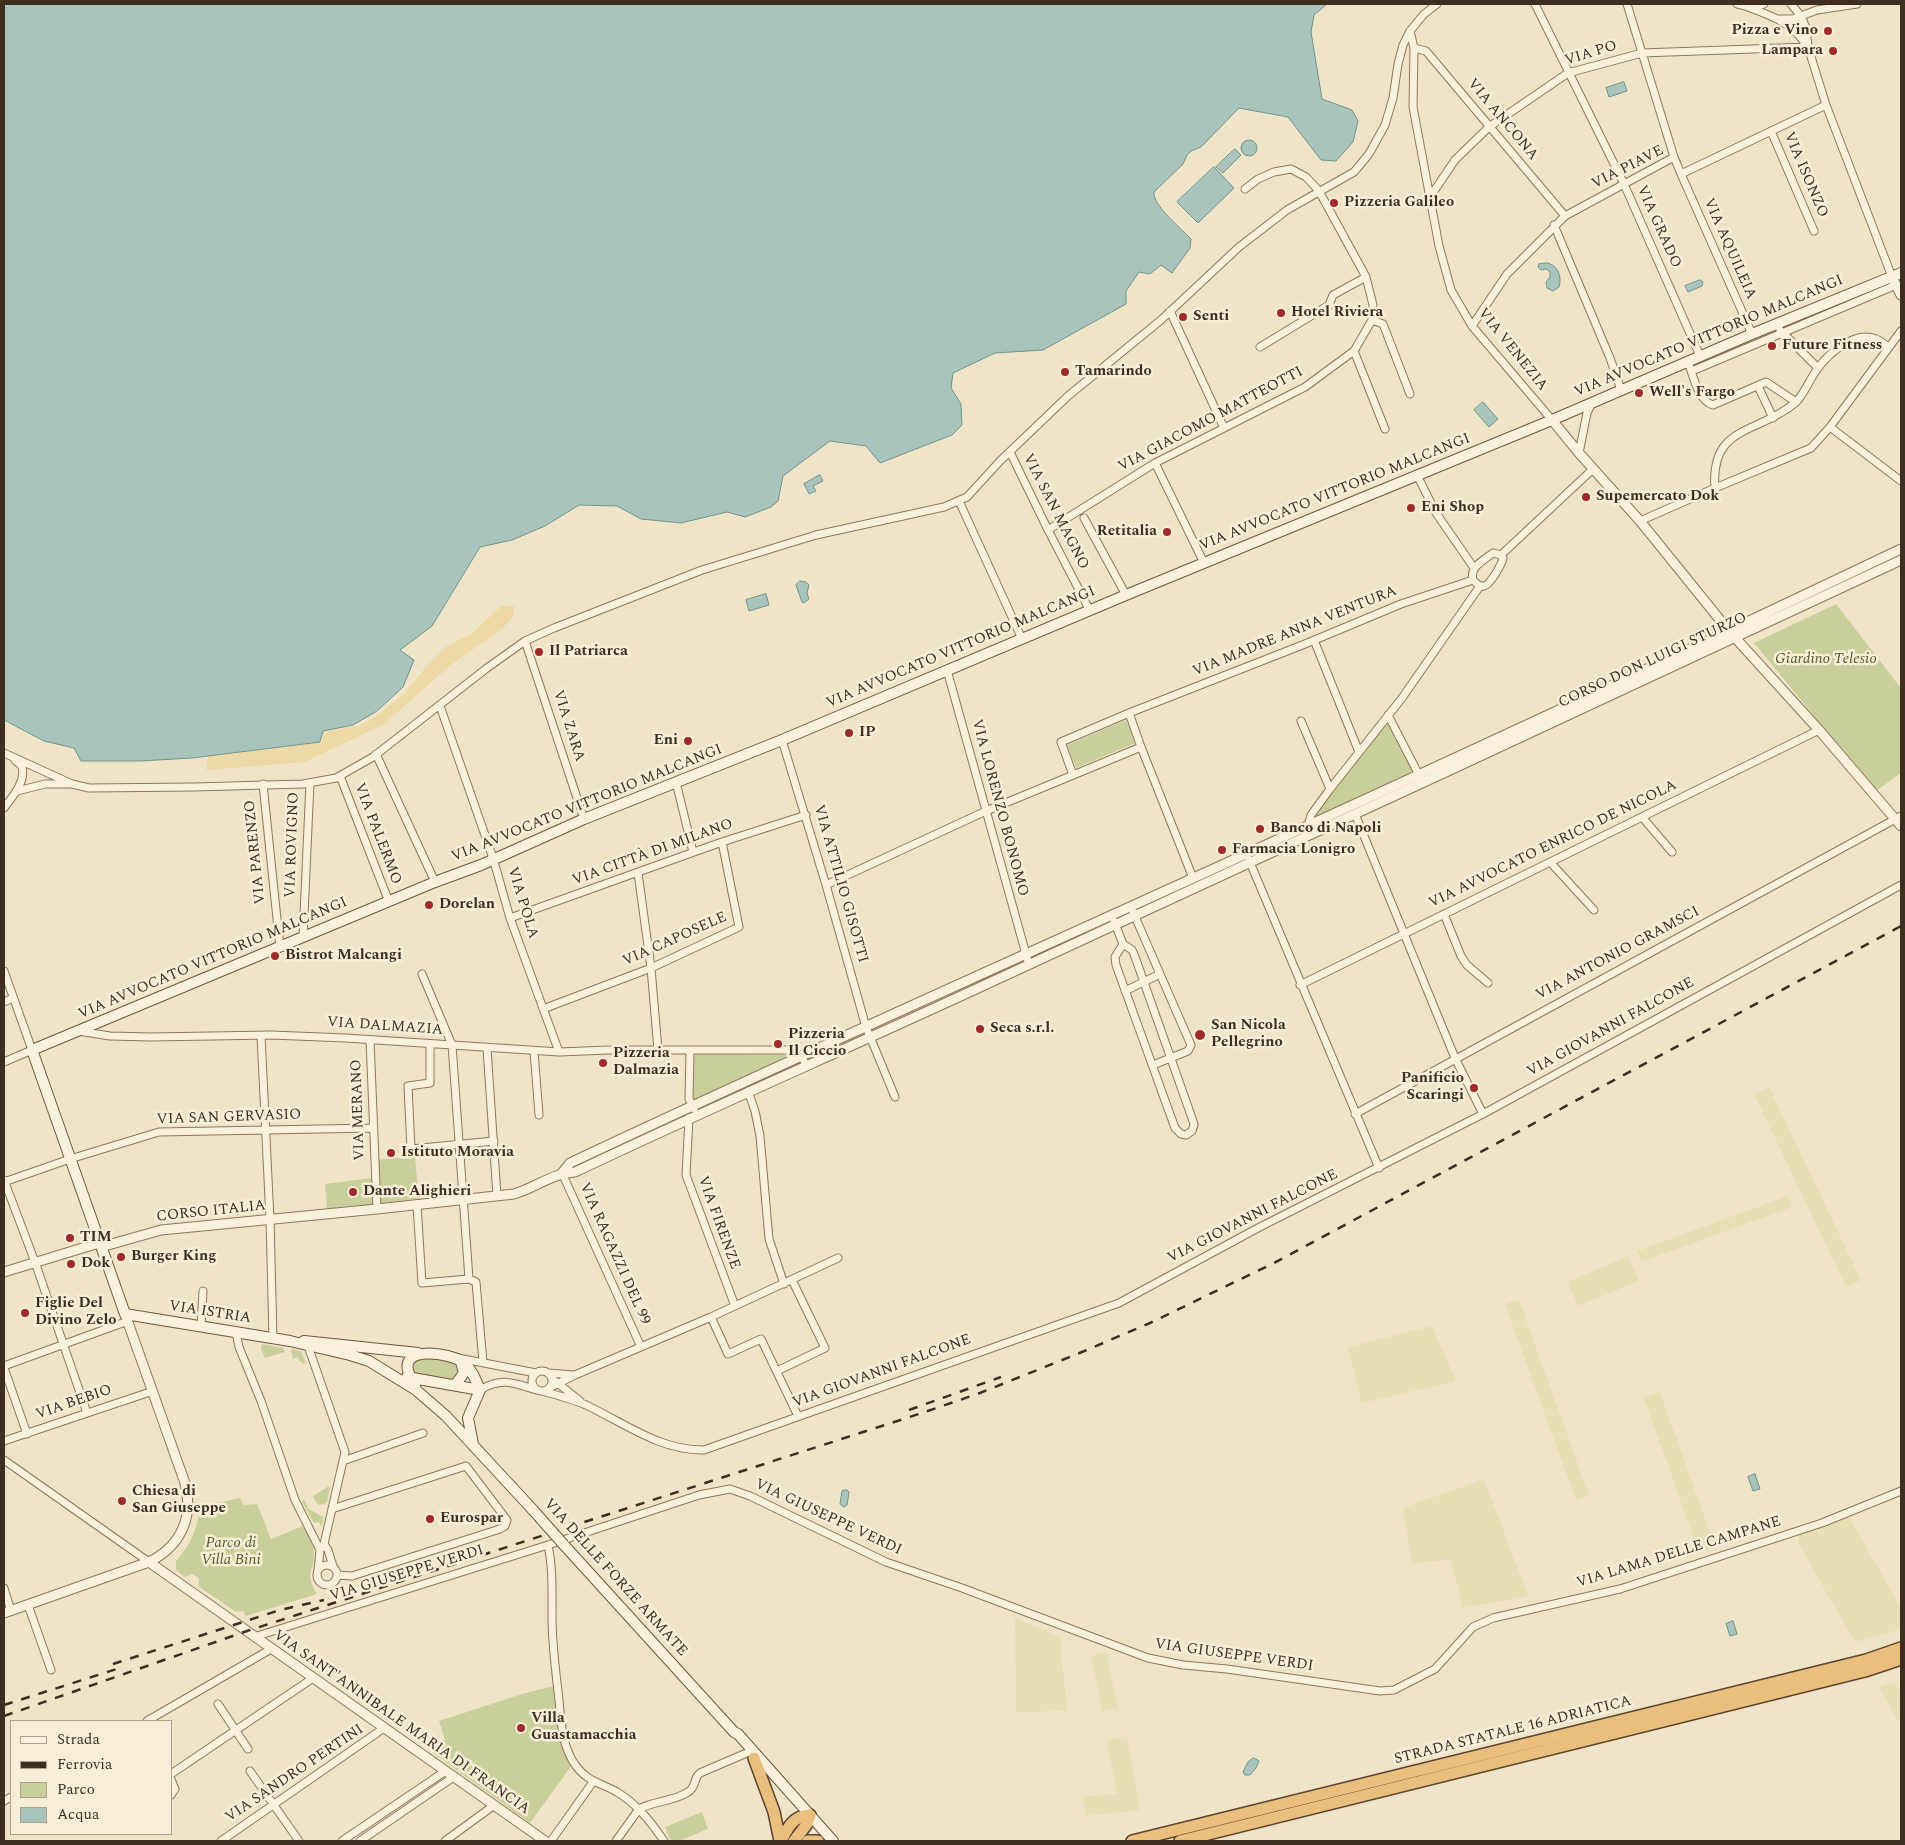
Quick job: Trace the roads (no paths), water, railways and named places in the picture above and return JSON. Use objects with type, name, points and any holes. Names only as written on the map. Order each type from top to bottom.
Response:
[{"type":"highway","name":"STRADA STATALE 16 ADRIATICA","points":[[1132,1841],[1866,1660],[1901,1648]]},
{"type":"highway","name":"STRADA STATALE 16 ADRIATICA","points":[[1180,1841],[1866,1671],[1901,1659]]},
{"type":"highway","points":[[752,1755],[774,1812],[781,1841]]},
{"type":"highway","points":[[781,1841],[790,1824],[799,1816],[810,1815],[807,1824],[794,1841]]},
{"type":"highway","points":[[808,1841],[818,1841]]},
{"type":"main road","name":"VIA AVVOCATO VITTORIO MALCANGI","points":[[32,1050],[280,948],[584,819],[782,740],[1621,390],[1690,367],[1700,356],[1896,278]]},
{"type":"main road","points":[[32,1050],[126,1317]]},
{"type":"main road","name":"VIA ISTRIA","points":[[126,1317],[290,1341],[350,1355],[369,1361],[416,1390]]},
{"type":"main road","name":"VIA ISTRIA","points":[[290,1341],[311,1340],[418,1353],[458,1360]]},
{"type":"main road","points":[[416,1390],[408,1370],[408,1364],[412,1357],[418,1353]]},
{"type":"main road","points":[[455,1385],[464,1373],[458,1360]]},
{"type":"main road","points":[[458,1360],[471,1372],[480,1390]]},
{"type":"main road","points":[[396,1377],[480,1390]]},
{"type":"main road","name":"VIA DELLE FORZE ARMATE","points":[[416,1390],[446,1416],[474,1445],[787,1788],[788,1792]]},
{"type":"main road","name":"VIA DELLE FORZE ARMATE","points":[[474,1445],[468,1418],[480,1390]]},
{"type":"main road","name":"VIA DELLE FORZE ARMATE","points":[[734,1732],[735,1736],[752,1755],[810,1815],[832,1841]]},
{"type":"street","points":[[6,754],[72,784],[89,788],[194,788],[310,783],[340,776],[376,754],[525,641],[591,612],[702,570],[816,535],[944,507],[959,501],[976,490],[1010,452],[1068,396],[1170,311],[1239,247],[1287,210],[1354,172],[1370,154],[1384,125],[1394,98],[1398,64],[1403,44],[1410,31],[1424,14],[1436,4]]},
{"type":"street","name":"VIA GRADO","points":[[1535,4],[1624,184],[1700,356]]},
{"type":"street","points":[[1627,4],[1674,157]]},
{"type":"street","points":[[1741,5],[1755,7],[1764,4]]},
{"type":"street","points":[[1791,4],[1806,28],[1808,47],[1826,104],[1896,278],[1901,295]]},
{"type":"street","points":[[1777,19],[1793,19],[1817,10],[1858,4]]},
{"type":"street","points":[[1741,5],[1790,26],[1801,36],[1808,47]]},
{"type":"street","name":"VIA VENEZIA","points":[[1410,31],[1414,48],[1413,107],[1439,246],[1451,290],[1472,326],[1552,420]]},
{"type":"street","name":"VIA PO","points":[[1430,197],[1455,160],[1489,127],[1568,73],[1642,53],[1808,47]]},
{"type":"street","name":"VIA ANCONA","points":[[1414,48],[1426,51],[1565,216]]},
{"type":"street","name":"VIA PIAVE","points":[[1472,326],[1507,274],[1565,216],[1674,157],[1681,174],[1826,104]]},
{"type":"street","name":"VIA ISONZO","points":[[1771,131],[1814,231]]},
{"type":"street","points":[[1245,190],[1258,179],[1274,172],[1291,169],[1306,177],[1319,191],[1366,277],[1373,305],[1372,320],[1383,324],[1410,394]]},
{"type":"street","name":"VIA AQUILEIA","points":[[1681,174],[1752,334]]},
{"type":"street","points":[[1554,225],[1610,358],[1621,390]]},
{"type":"street","points":[[1260,347],[1329,305],[1333,295],[1366,277]]},
{"type":"street","name":"VIA AVVOCATO VITTORIO MALCANGI","points":[[1690,367],[1784,332],[1896,278]]},
{"type":"street","points":[[1170,311],[1224,428]]},
{"type":"street","name":"VIA GIACOMO MATTEOTTI","points":[[1048,530],[1155,462],[1305,387],[1354,351],[1372,320]]},
{"type":"street","points":[[1774,325],[1784,332],[1818,368]]},
{"type":"street","points":[[1640,522],[1811,448],[1830,427],[1901,331]]},
{"type":"street","points":[[1715,488],[1714,474],[1716,461],[1724,444],[1737,434],[1773,418],[1796,402],[1818,368],[1843,344],[1862,336],[1876,339],[1889,347]]},
{"type":"street","points":[[1354,351],[1385,429]]},
{"type":"street","points":[[1690,367],[1702,398],[1707,403],[1713,405],[1766,382],[1796,402]]},
{"type":"street","points":[[1758,386],[1773,418]]},
{"type":"street","points":[[1579,453],[1587,413],[1592,402]]},
{"type":"street","points":[[1552,420],[1640,522],[1732,634],[1899,820]]},
{"type":"street","points":[[1830,427],[1901,481]]},
{"type":"street","name":"VIA SAN MAGNO","points":[[1010,452],[1090,611]]},
{"type":"street","points":[[1155,462],[1204,563]]},
{"type":"street","points":[[1501,555],[1593,469]]},
{"type":"street","points":[[1417,475],[1436,513],[1474,568]]},
{"type":"street","points":[[959,501],[1022,639]]},
{"type":"street","points":[[1084,518],[1126,595]]},
{"type":"street","name":"CORSO DON LUIGI STURZO","points":[[804,1061],[870,1037],[1416,786],[1732,634],[1901,549]]},
{"type":"street","points":[[1480,586],[1471,576],[1474,568],[1493,553],[1501,555]]},
{"type":"street","points":[[1308,826],[1311,815],[1402,698],[1480,586],[1488,583],[1502,564],[1503,558],[1501,555]]},
{"type":"street","name":"CORSO DON LUIGI STURZO","points":[[804,1061],[866,1027],[1418,774],[1901,560]]},
{"type":"street","name":"VIA MADRE ANNA VENTURA","points":[[1073,775],[1061,742],[1401,604],[1473,580]]},
{"type":"street","points":[[1314,640],[1359,752]]},
{"type":"street","name":"VIA ZARA","points":[[525,641],[584,819]]},
{"type":"street","name":"VIA LORENZO BONOMO","points":[[947,670],[1029,965]]},
{"type":"street","name":"VIA POLA","points":[[440,706],[493,858],[510,918],[559,1052]]},
{"type":"street","points":[[1129,713],[1193,878]]},
{"type":"street","points":[[1388,715],[1420,779],[1416,786]]},
{"type":"street","points":[[1300,721],[1330,789]]},
{"type":"street","name":"VIA AVVOCATO ENRICO DE NICOLA","points":[[1300,985],[1819,730]]},
{"type":"street","name":"VIA ATTILIO GISOTTI","points":[[782,740],[806,815],[866,1027],[896,1097]]},
{"type":"street","points":[[826,885],[986,811],[1141,747]]},
{"type":"street","points":[[4,808],[18,791],[23,769],[18,762],[6,754]]},
{"type":"street","points":[[376,754],[435,882]]},
{"type":"street","name":"VIA PALERMO","points":[[340,776],[389,902]]},
{"type":"street","points":[[676,782],[693,852]]},
{"type":"street","name":"VIA ROVIGNO","points":[[303,937],[310,783]]},
{"type":"street","points":[[18,791],[44,784],[72,784]]},
{"type":"street","name":"VIA PARENZO","points":[[263,784],[280,948]]},
{"type":"street","points":[[1355,814],[1455,1058],[1483,1114]]},
{"type":"street","name":"VIA CITTÀ DI MILANO","points":[[510,918],[693,852],[806,815]]},
{"type":"street","points":[[1642,817],[1672,852]]},
{"type":"street","name":"VIA ANTONIO GRAMSCI","points":[[1355,1114],[1455,1058],[1899,820]]},
{"type":"street","name":"VIA CAPOSELE","points":[[543,1009],[651,968],[739,927],[722,842]]},
{"type":"street","points":[[1246,854],[1378,1168]]},
{"type":"street","points":[[1550,862],[1594,910]]},
{"type":"street","points":[[638,873],[651,968],[658,1050]]},
{"type":"street","name":"VIA GIOVANNI FALCONE","points":[[543,1390],[584,1404],[666,1445],[690,1450],[704,1450],[1119,1303],[1258,1228],[1483,1114],[1901,885]]},
{"type":"street","points":[[1130,906],[1191,1045],[1188,1051],[1152,1066]]},
{"type":"street","points":[[1444,914],[1461,956],[1467,965],[1488,983]]},
{"type":"street","points":[[1112,915],[1123,944],[1132,950],[1134,954],[1172,1057],[1194,1125],[1192,1131],[1186,1135],[1181,1134],[1175,1128],[1125,991],[1115,960],[1123,944]]},
{"type":"street","points":[[4,971],[32,1050],[4,1062]]},
{"type":"street","points":[[422,974],[452,1045],[469,1278]]},
{"type":"street","points":[[1125,991],[1160,974]]},
{"type":"street","points":[[4,1002],[13,998]]},
{"type":"street","name":"VIA DALMAZIA","points":[[78,1031],[110,1036],[261,1036],[370,1040],[559,1052],[792,1050],[804,1061]]},
{"type":"street","points":[[261,1036],[270,1220],[272,1338]]},
{"type":"street","name":"VIA MERANO","points":[[370,1040],[377,1209]]},
{"type":"street","points":[[430,1044],[430,1083],[408,1086],[411,1149],[494,1141]]},
{"type":"street","points":[[487,1048],[497,1196]]},
{"type":"street","name":"VIA FIRENZE","points":[[690,1050],[689,1099],[692,1113],[686,1175],[735,1306]]},
{"type":"street","points":[[534,1051],[539,1115]]},
{"type":"street","points":[[692,1113],[748,1091],[804,1061]]},
{"type":"street","points":[[692,1113],[804,1061]]},
{"type":"street","points":[[748,1091],[760,1130],[769,1239],[788,1282],[825,1348],[777,1371]]},
{"type":"street","name":"CORSO ITALIA","points":[[4,1272],[35,1262],[161,1230],[464,1200],[524,1191],[562,1173],[575,1172],[692,1113]]},
{"type":"street","name":"VIA SAN GERVASIO","points":[[4,1181],[159,1132],[373,1128]]},
{"type":"street","name":"VIA RAGAZZI DEL 99","points":[[562,1173],[640,1347]]},
{"type":"street","points":[[4,1181],[35,1262],[88,1413]]},
{"type":"street","points":[[417,1205],[422,1283],[469,1278],[476,1282],[483,1362]]},
{"type":"street","points":[[480,1390],[500,1381],[543,1390],[711,1317],[838,1258]]},
{"type":"street","points":[[201,1327],[202,1291]]},
{"type":"street","points":[[4,1588],[7,1612],[149,1562],[164,1554],[177,1540],[188,1514],[189,1502],[185,1483],[154,1391],[126,1317],[4,1367],[27,1434]]},
{"type":"street","points":[[711,1317],[728,1354],[761,1339],[798,1416]]},
{"type":"street","points":[[236,1332],[239,1347],[261,1401],[295,1500],[322,1547],[328,1550],[338,1575]]},
{"type":"street","points":[[308,1346],[344,1447],[343,1461],[322,1547],[318,1580],[326,1585],[335,1581],[338,1575]]},
{"type":"street","name":"VIA ISTRIA","points":[[458,1360],[483,1362],[536,1373]]},
{"type":"street","points":[[543,1390],[532,1382],[536,1373],[542,1371],[550,1376],[575,1375]]},
{"type":"street","points":[[543,1390],[552,1384],[550,1376]]},
{"type":"street","name":"VIA GIOVANNI FALCONE","points":[[550,1376],[584,1404]]},
{"type":"street","name":"VIA BEBIO","points":[[4,1441],[154,1391]]},
{"type":"street","points":[[343,1461],[423,1432]]},
{"type":"street","points":[[4,1460],[149,1562]]},
{"type":"street","points":[[332,1509],[466,1466],[506,1518],[506,1523],[500,1529],[352,1576],[338,1575]]},
{"type":"street","name":"VIA GIUSEPPE VERDI","points":[[254,1636],[548,1545],[699,1495],[730,1489],[750,1496],[886,1562],[962,1588],[1148,1658],[1183,1665],[1227,1669],[1380,1691],[1394,1690]]},
{"type":"street","name":"VIA LAMA DELLE CAMPANE","points":[[1394,1690],[1435,1668],[1472,1627],[1493,1618],[1620,1589],[1822,1523],[1901,1491]]},
{"type":"street","points":[[548,1545],[552,1571],[552,1618],[562,1732],[572,1760],[594,1782],[617,1792],[639,1809],[664,1841]]},
{"type":"street","name":"VIA SANT'ANNIBALE MARIA DI FRANCIA","points":[[149,1562],[452,1778],[545,1841]]},
{"type":"street","points":[[318,1570],[326,1564],[333,1566]]},
{"type":"street","points":[[28,1605],[51,1670]]},
{"type":"street","points":[[149,1720],[271,1649]]},
{"type":"street","points":[[172,1773],[314,1678]]},
{"type":"street","points":[[218,1704],[248,1748]]},
{"type":"street","name":"VIA SANDRO PERTINI","points":[[221,1841],[384,1728]]},
{"type":"street","points":[[616,1841],[639,1809],[687,1793],[694,1788],[697,1775],[700,1773],[752,1755]]},
{"type":"street","points":[[250,1771],[299,1841]]},
{"type":"street","points":[[342,1841],[444,1772]]},
{"type":"street","points":[[360,1841],[452,1778]]},
{"type":"street","points":[[172,1782],[175,1789],[172,1793]]},
{"type":"street","points":[[552,1841],[594,1782]]},
{"type":"street","points":[[444,1841],[493,1806]]},
{"type":"water","points":[[4,4],[1327,4],[1314,15],[1311,32],[1322,99],[1352,110],[1358,121],[1353,142],[1336,161],[1321,160],[1288,117],[1239,108],[1201,147],[1191,151],[1183,164],[1154,192],[1162,210],[1191,239],[1190,248],[1172,273],[1161,265],[1150,274],[1139,272],[1126,291],[1126,304],[1043,350],[995,353],[953,373],[951,388],[961,404],[962,425],[952,435],[880,463],[866,446],[830,441],[783,476],[778,501],[771,507],[745,517],[727,512],[681,523],[641,519],[617,506],[579,505],[545,526],[512,540],[480,547],[432,626],[400,650],[414,660],[403,687],[377,711],[353,725],[323,731],[320,742],[192,758],[140,761],[81,761],[74,748],[44,741],[4,720]]},
{"type":"water","points":[[1624,82],[1627,91],[1609,97],[1606,88]]},
{"type":"water","points":[[1246,140],[1252,140],[1257,145],[1255,154],[1246,156],[1241,151],[1241,145]]},
{"type":"water","points":[[1235,149],[1241,155],[1223,173],[1216,167]]},
{"type":"water","points":[[1214,167],[1234,188],[1198,223],[1177,202]]},
{"type":"water","points":[[1548,263],[1557,269],[1559,275],[1559,287],[1553,291],[1547,288],[1546,282],[1550,277],[1550,272],[1546,269],[1541,270],[1538,267],[1539,264]]},
{"type":"water","points":[[1700,280],[1703,282],[1702,286],[1688,292],[1685,286]]},
{"type":"water","points":[[1483,402],[1498,419],[1489,427],[1474,410]]},
{"type":"water","points":[[820,475],[823,481],[813,486],[816,491],[809,494],[804,484]]},
{"type":"water","points":[[800,581],[806,582],[809,585],[807,593],[809,599],[804,603],[796,585]]},
{"type":"water","points":[[766,594],[769,605],[749,611],[746,600]]},
{"type":"water","points":[[1755,1474],[1760,1489],[1753,1491],[1748,1477]]},
{"type":"water","points":[[847,1490],[849,1492],[847,1505],[844,1507],[840,1504],[842,1491]]},
{"type":"water","points":[[1733,1621],[1737,1634],[1730,1636],[1726,1624]]},
{"type":"water","points":[[1254,1758],[1259,1761],[1256,1768],[1250,1775],[1245,1775],[1243,1772],[1248,1762]]},
{"type":"railway","points":[[4,1716],[247,1631],[922,1413],[980,1393],[1082,1352],[1150,1323],[1274,1263],[1901,926]]},
{"type":"railway","points":[[909,1410],[1001,1377]]},
{"type":"railway","points":[[113,1664],[280,1610],[324,1600]]},
{"type":"railway","points":[[4,1705],[123,1667]]},
{"type":"place","name":"Pizza e Vino","points":[[1828,31]]},
{"type":"place","name":"Lampara","points":[[1833,51]]},
{"type":"place","name":"Pizzeria Galileo","points":[[1334,203]]},
{"type":"place","name":"Hotel Riviera","points":[[1281,313]]},
{"type":"place","name":"Senti","points":[[1183,317]]},
{"type":"place","name":"Future Fitness","points":[[1772,346]]},
{"type":"place","name":"Tamarindo","points":[[1065,372]]},
{"type":"place","name":"Well's Fargo","points":[[1639,393]]},
{"type":"place","name":"Supemercato Dok","points":[[1586,497]]},
{"type":"place","name":"Eni Shop","points":[[1411,508]]},
{"type":"place","name":"Retitalia","points":[[1167,532]]},
{"type":"place","name":"Il Patriarca","points":[[539,652]]},
{"type":"place","name":"IP","points":[[849,733]]},
{"type":"place","name":"Eni","points":[[688,741]]},
{"type":"place","name":"Banco di Napoli","points":[[1260,829]]},
{"type":"place","name":"Farmacia Lonigro","points":[[1222,850]]},
{"type":"place","name":"Dorelan","points":[[429,905]]},
{"type":"place","name":"Bistrot Malcangi","points":[[275,956]]},
{"type":"place","name":"Seca s.r.l.","points":[[980,1029]]},
{"type":"place","name":"San Nicola Pellegrino","points":[[1200,1035]]},
{"type":"place","name":"Pizzeria Il Ciccio","points":[[778,1044]]},
{"type":"place","name":"Pizzeria Dalmazia","points":[[603,1063]]},
{"type":"place","name":"Panificio Scaringi","points":[[1474,1088]]},
{"type":"place","name":"Istituto Moravia","points":[[391,1153]]},
{"type":"place","name":"Dante Alighieri","points":[[353,1192]]},
{"type":"place","name":"TIM","points":[[70,1238]]},
{"type":"place","name":"Burger King","points":[[121,1257]]},
{"type":"place","name":"Dok","points":[[71,1264]]},
{"type":"place","name":"Figlie Del Divino Zelo","points":[[25,1313]]},
{"type":"place","name":"Chiesa di San Giuseppe","points":[[122,1501]]},
{"type":"place","name":"Eurospar","points":[[430,1519]]},
{"type":"place","name":"Villa Guastamacchia","points":[[521,1728]]},
{"type":"park label","name":"Giardino Telesio","points":[[1826,660]]},
{"type":"park label","name":"Parco di Villa Bini","points":[[231,1552]]}]
